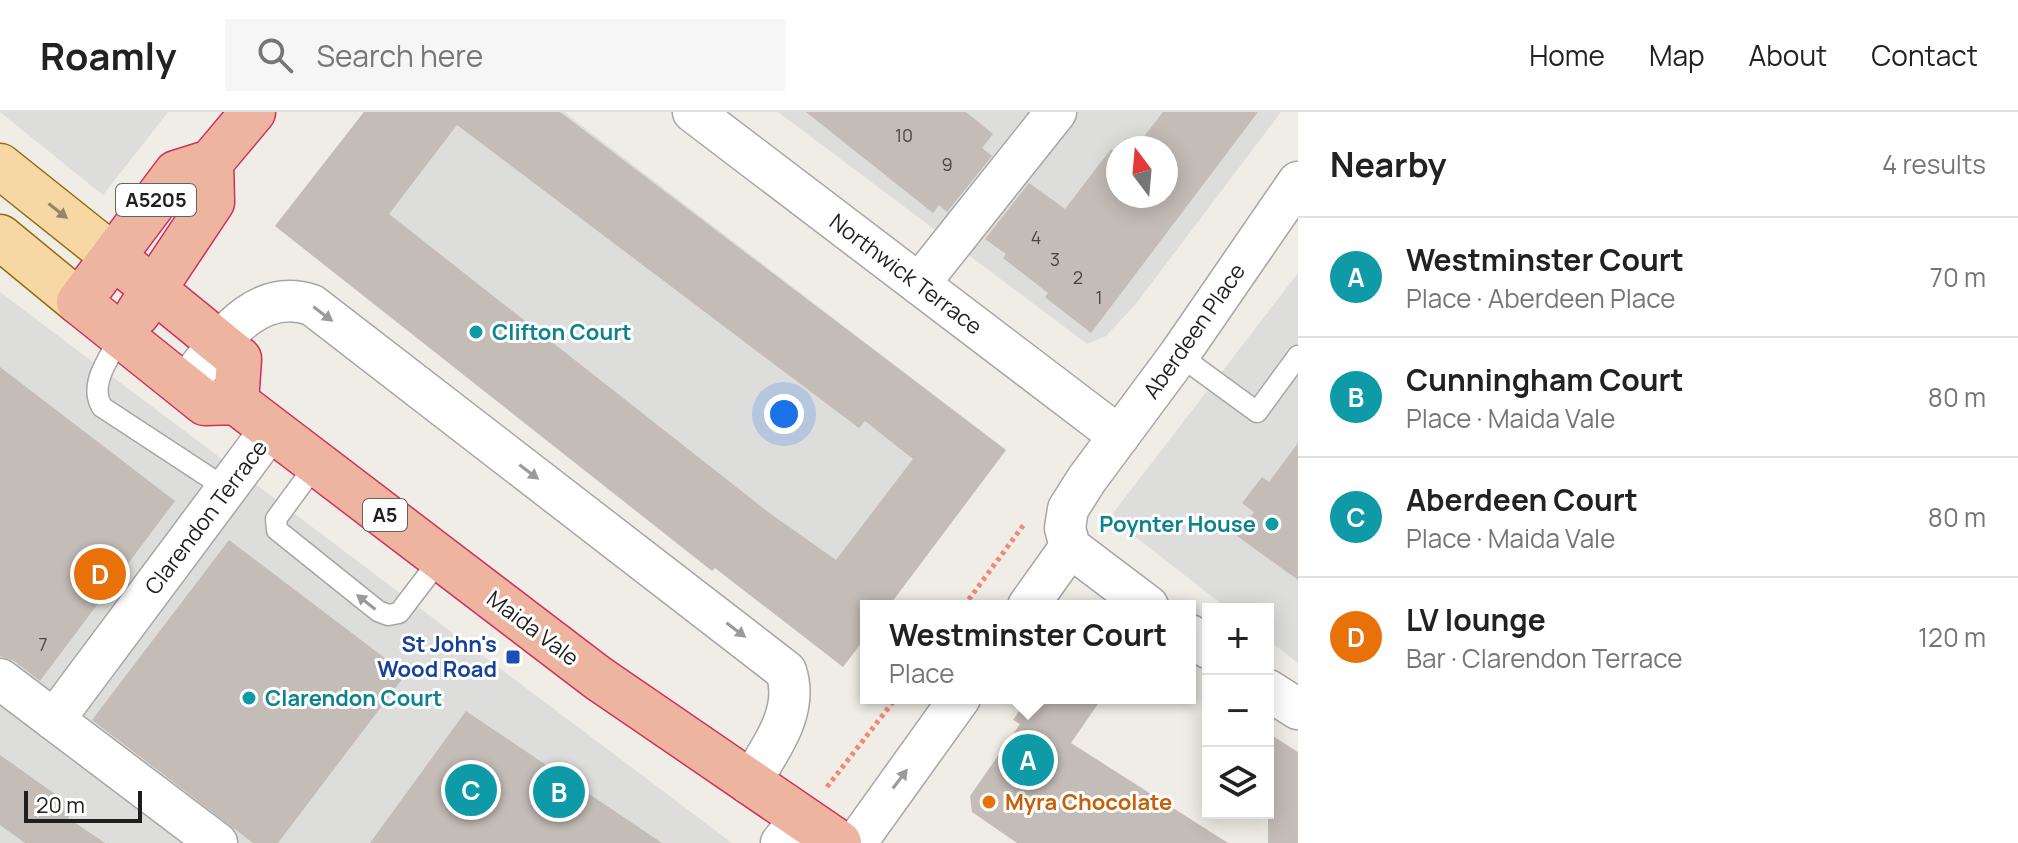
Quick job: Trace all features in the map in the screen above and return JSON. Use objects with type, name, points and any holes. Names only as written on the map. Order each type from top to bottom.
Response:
[{"type":"highway","name":"A5205","points":[[79,302],[176,173],[211,162],[253,112]]},
{"type":"highway","name":"A5205","points":[[121,336],[212,202],[211,162]]},
{"type":"highway","points":[[79,302],[205,403],[236,402],[239,359],[114,257]]},
{"type":"highway","name":"Maida Vale","points":[[236,402],[598,678],[749,784],[791,831],[839,843]]},
{"type":"main road","points":[[0,166],[114,257]]},
{"type":"main road","points":[[0,237],[79,302]]},
{"type":"street","name":"Northwick Terrace","points":[[693,112],[1119,436]]},
{"type":"street","points":[[919,284],[1056,112]]},
{"type":"street","name":"Aberdeen Place","points":[[1070,547],[1065,528],[1068,509],[1298,182]]},
{"type":"street","points":[[184,387],[242,318],[255,309],[294,300],[312,305],[786,671],[790,697],[784,723],[749,784]]},
{"type":"street","name":"Clarendon Terrace","points":[[54,720],[271,429]]},
{"type":"street","points":[[1032,600],[1070,547],[1140,600]]},
{"type":"street","points":[[0,679],[217,843]]},
{"type":"street","points":[[856,843],[956,704]]},
{"type":"lane","points":[[121,336],[97,388],[96,398],[102,407],[227,489]]},
{"type":"lane","points":[[1179,355],[1257,412],[1298,356]]},
{"type":"lane","points":[[317,463],[276,519],[277,530],[378,611],[388,615],[399,613],[441,558]]},
{"type":"path","points":[[968,600],[1029,518]]},
{"type":"path","points":[[791,831],[891,704]]},
{"type":"shaded area","points":[[0,112],[168,112],[103,195]]},
{"type":"shaded area","name":"Clifton Court","points":[[364,112],[564,112],[1006,450],[893,600],[860,600],[860,622],[843,667],[275,226]]},
{"type":"shaded area","points":[[778,112],[1281,112],[1135,305],[1106,336],[1087,344]]},
{"type":"shaded area","points":[[1298,273],[1298,663],[1274,645],[1274,603],[1220,603],[1110,517]]},
{"type":"shaded area","points":[[0,292],[732,843],[0,843]]},
{"type":"building","name":"Clifton Court","points":[[364,112],[560,112],[1006,450],[894,600],[860,600],[860,645],[843,667],[715,568],[712,571],[275,226]],"holes":[[[457,125],[859,428],[865,421],[913,459],[836,560],[768,512],[389,214]]]},
{"type":"building","points":[[806,112],[966,112],[993,134],[982,148],[992,156],[947,212],[939,205],[933,213]]},
{"type":"building","points":[[1163,112],[1258,112],[1091,333],[1045,297],[1048,293],[1003,258],[1006,254],[985,239],[1029,183],[1065,209],[1106,156],[1106,208],[1178,208],[1178,136],[1144,136]]},
{"type":"building","points":[[0,367],[175,501],[40,681],[14,661],[0,656]]},
{"type":"building","name":"Poynter House","points":[[1298,443],[1298,580],[1237,536],[1254,512],[1242,503],[1262,477],[1269,482]]},
{"type":"building","name":"Clarendon Court","points":[[229,540],[406,674],[278,843],[253,843],[92,720]]},
{"type":"building","points":[[1024,704],[1098,704],[1071,743],[1228,843],[1017,843],[972,812],[970,796],[1020,724],[1013,720]]},
{"type":"building","points":[[466,711],[549,767],[662,843],[370,843]]},
{"type":"building","points":[[1274,737],[1298,752],[1298,843],[1268,843],[1268,819],[1274,819]]},
{"type":"building","points":[[0,755],[75,808],[68,818],[105,843],[25,843],[0,825]]},
{"type":"place","name":"Clifton Court","points":[[476,332]]},
{"type":"place","name":"Poynter House","points":[[1272,524]]},
{"type":"place","name":"LV lounge","points":[[100,574]]},
{"type":"place","name":"St John's Wood Road","points":[[513,657]]},
{"type":"place","name":"Clarendon Court","points":[[249,698]]},
{"type":"place","name":"Westminster Court","points":[[1028,760]]},
{"type":"place","name":"Aberdeen Court","points":[[471,790]]},
{"type":"place","name":"Cunningham Court","points":[[559,792]]},
{"type":"place","name":"Myra Chocolate","points":[[989,802]]}]
